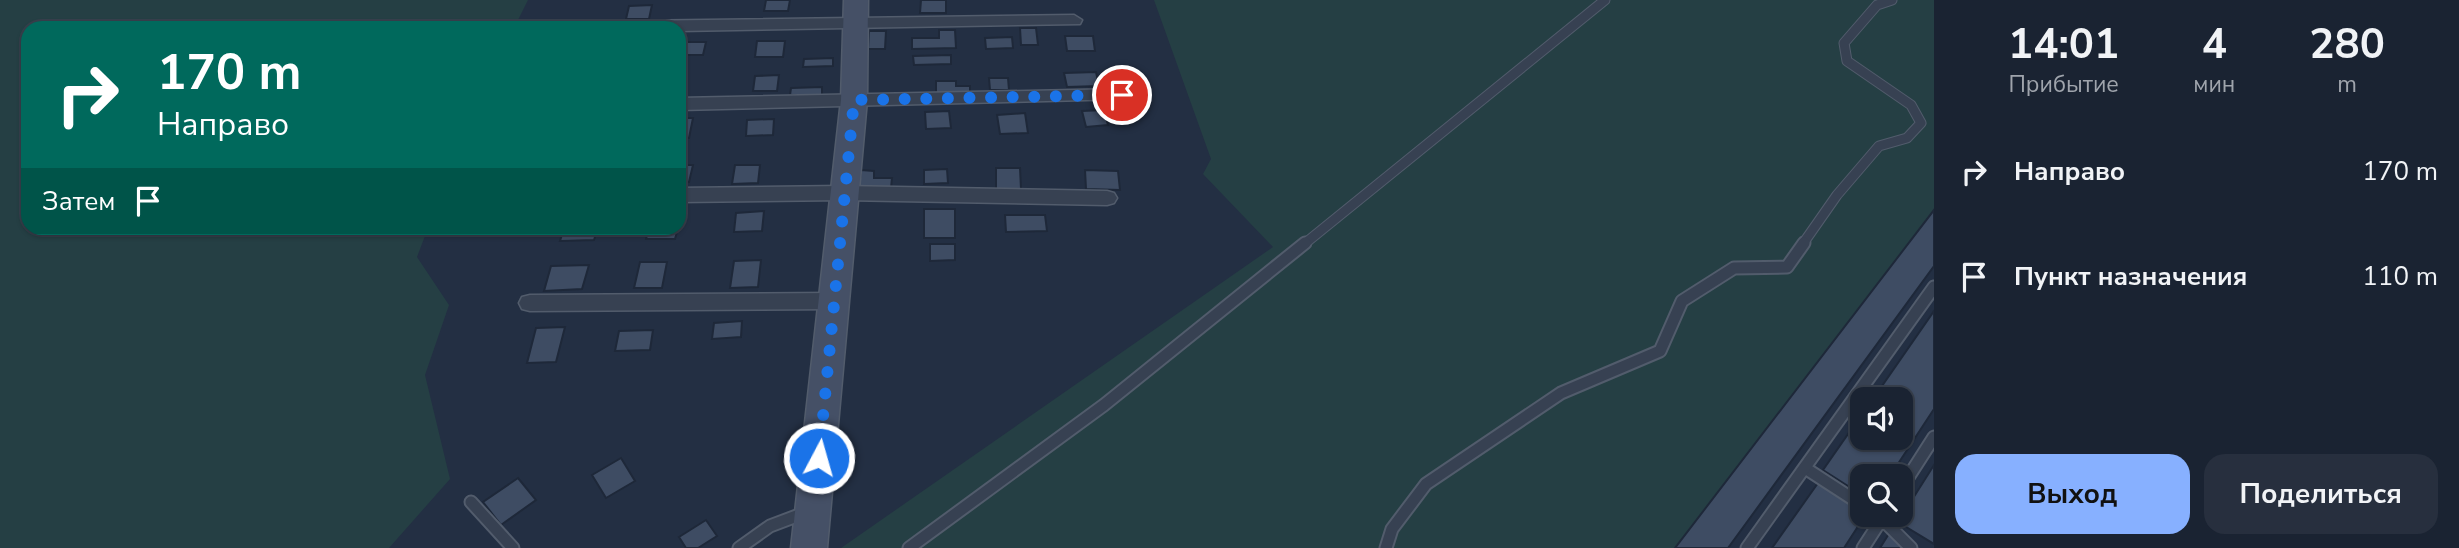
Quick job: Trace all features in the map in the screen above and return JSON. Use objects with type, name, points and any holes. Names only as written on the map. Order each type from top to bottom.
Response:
[{"type":"street","points":[[809,548],[854,100],[855,11]]},
{"type":"street","points":[[686,22],[855,11],[1074,20]]},
{"type":"street","points":[[686,104],[1122,95]]},
{"type":"street","points":[[686,195],[843,193],[1107,198]]},
{"type":"street","points":[[530,303],[835,301]]},
{"type":"lane","points":[[909,548],[1129,386],[1305,244],[1482,95],[1605,0]]},
{"type":"lane","points":[[1386,548],[1392,529],[1426,484],[1561,393],[1660,351],[1682,302],[1734,268],[1787,267],[1837,195],[1879,146],[1907,138],[1921,123],[1911,106],[1847,61],[1844,43],[1877,5],[1892,0]]},
{"type":"lane","points":[[1747,548],[1934,287]]},
{"type":"lane","points":[[1913,470],[1934,437]]},
{"type":"lane","points":[[1805,468],[1850,497]]},
{"type":"lane","points":[[471,502],[513,548]]},
{"type":"lane","points":[[739,548],[770,526],[813,510]]},
{"type":"lane","points":[[1863,548],[1875,527]]},
{"type":"lane","points":[[1891,527],[1911,548]]},
{"type":"green space","points":[[0,0],[528,0],[518,21],[21,21],[21,235],[425,235],[417,257],[449,305],[425,375],[450,479],[389,548],[0,548]]},
{"type":"green space","points":[[1154,0],[1934,0],[1934,210],[1675,548],[841,548],[1273,247],[1203,174],[1211,159]]},
{"type":"building","points":[[766,0],[790,0],[788,11],[764,11]]},
{"type":"building","points":[[921,0],[946,0],[946,13],[920,13]]},
{"type":"building","points":[[652,5],[649,19],[626,19],[629,6]]},
{"type":"building","points":[[1020,28],[1036,28],[1038,45],[1021,45]]},
{"type":"building","points":[[939,30],[955,30],[956,48],[912,49],[912,38],[939,38]]},
{"type":"building","points":[[869,31],[886,31],[885,49],[868,49]]},
{"type":"building","points":[[1065,36],[1093,36],[1095,51],[1067,51]]},
{"type":"building","points":[[1012,37],[1013,48],[986,49],[985,38]]},
{"type":"building","points":[[757,41],[785,41],[783,57],[755,57]]},
{"type":"building","points":[[686,42],[706,42],[703,55],[686,55]]},
{"type":"building","points":[[951,55],[951,64],[914,65],[913,56]]},
{"type":"building","points":[[833,58],[833,66],[803,67],[804,59]]},
{"type":"building","points":[[1096,72],[1099,86],[1067,87],[1064,73]]},
{"type":"building","points":[[1119,72],[1126,86],[1111,88],[1105,74]]},
{"type":"building","points":[[779,75],[777,91],[753,91],[755,76]]},
{"type":"building","points":[[989,78],[1008,78],[1009,90],[990,90]]},
{"type":"building","points":[[936,81],[956,81],[956,86],[970,86],[970,94],[936,94]]},
{"type":"building","points":[[822,87],[822,95],[790,95],[791,88]]},
{"type":"building","points":[[1104,110],[1108,125],[1086,127],[1082,111]]},
{"type":"building","points":[[949,111],[951,128],[926,129],[925,112]]},
{"type":"building","points":[[1025,113],[1028,133],[1000,134],[997,115]]},
{"type":"building","points":[[686,118],[693,118],[689,138],[686,138]]},
{"type":"building","points":[[774,119],[773,135],[746,136],[747,120]]},
{"type":"building","points":[[686,165],[693,165],[689,182],[686,182]]},
{"type":"building","points":[[735,165],[760,165],[758,183],[732,184]]},
{"type":"building","points":[[996,168],[1020,168],[1021,189],[996,189]]},
{"type":"building","points":[[947,169],[948,183],[924,184],[924,170]]},
{"type":"building","points":[[861,170],[874,171],[874,178],[892,178],[891,188],[859,188]]},
{"type":"building","points":[[1085,170],[1118,171],[1120,190],[1086,189]]},
{"type":"building","points":[[924,209],[955,209],[955,238],[924,238]]},
{"type":"building","points":[[1934,210],[1934,266],[1728,548],[1675,548]]},
{"type":"building","points":[[764,211],[762,231],[734,232],[736,213]]},
{"type":"building","points":[[1005,215],[1045,215],[1047,231],[1006,232]]},
{"type":"building","points":[[562,235],[596,235],[594,240],[560,241]]},
{"type":"building","points":[[647,235],[676,235],[675,239],[646,239]]},
{"type":"building","points":[[930,244],[955,244],[955,260],[930,261]]},
{"type":"building","points":[[761,260],[758,287],[730,288],[734,261]]},
{"type":"building","points":[[640,262],[667,262],[662,288],[634,288]]},
{"type":"building","points":[[589,265],[582,289],[544,291],[551,266]]},
{"type":"building","points":[[1934,311],[1934,409],[1913,441],[1913,387],[1881,387]]},
{"type":"building","points":[[742,321],[741,337],[712,339],[714,323]]},
{"type":"building","points":[[565,327],[556,362],[527,363],[536,328]]},
{"type":"building","points":[[653,330],[650,350],[615,351],[619,331]]},
{"type":"building","points":[[1850,431],[1850,450],[1907,450],[1898,464],[1850,464],[1850,487],[1823,470]]},
{"type":"building","points":[[621,458],[635,481],[606,498],[592,475]]},
{"type":"building","points":[[1934,465],[1934,544],[1906,527],[1913,527],[1913,498]]},
{"type":"building","points":[[518,478],[536,500],[501,525],[483,502]]},
{"type":"building","points":[[1818,483],[1850,503],[1850,527],[1858,527],[1844,548],[1772,548]]},
{"type":"building","points":[[706,520],[717,536],[698,548],[686,548],[679,537]]},
{"type":"building","points":[[1890,532],[1914,548],[1880,548]]},
{"type":"route","points":[[819,458],[854,100],[1122,95]]}]
